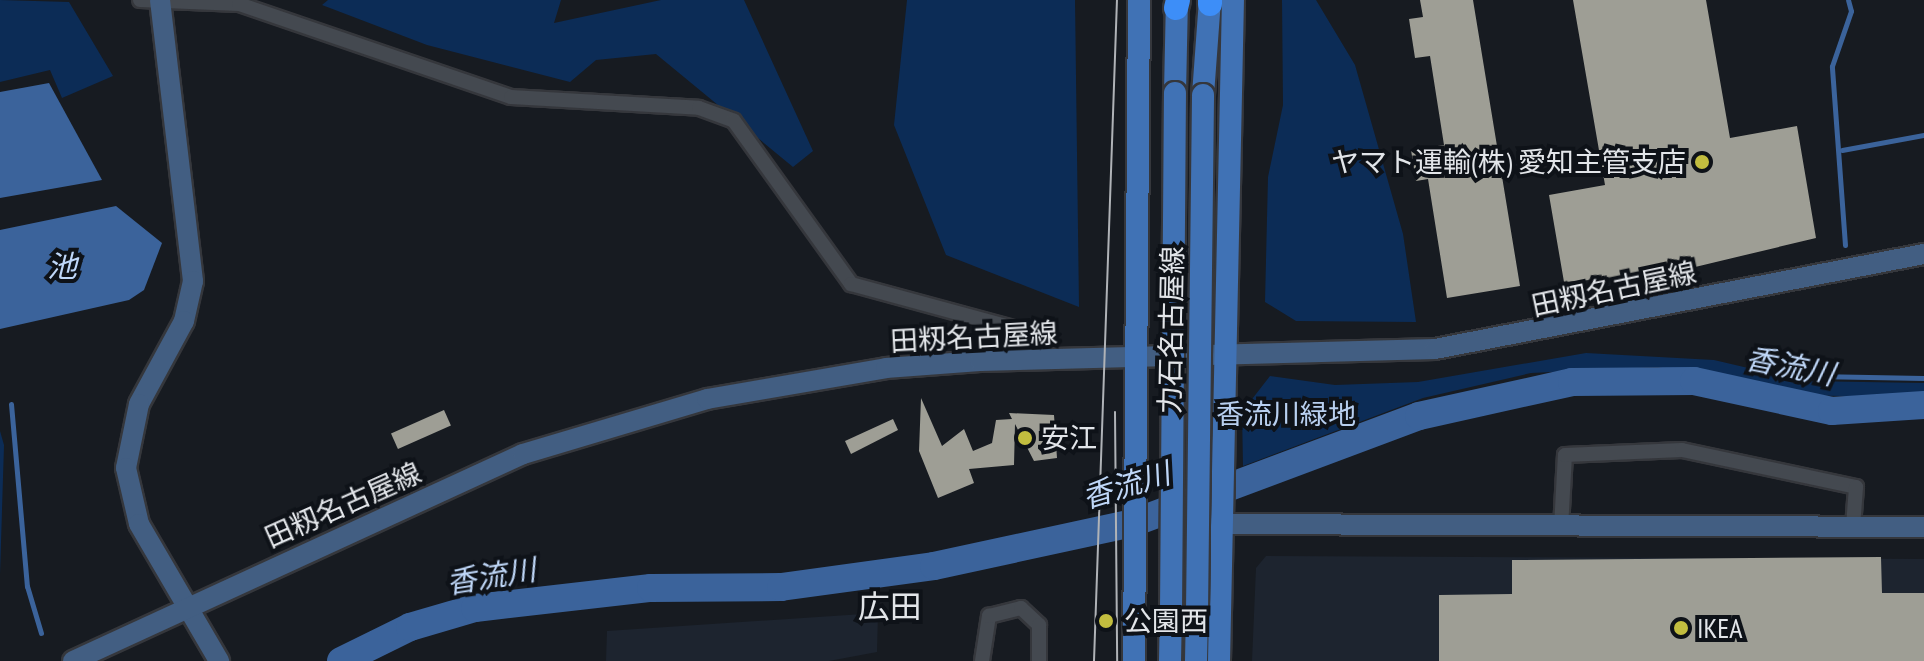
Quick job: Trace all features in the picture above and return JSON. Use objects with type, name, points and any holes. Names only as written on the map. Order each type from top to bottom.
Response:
[{"type":"main road","points":[[160,0],[193,281],[184,321],[139,404],[126,468],[139,524],[182,608],[219,661]]},
{"type":"main road","points":[[1134,661],[1140,359],[1139,0]]},
{"type":"main road","points":[[1216,1],[1226,355],[1219,515],[1219,661]]},
{"type":"main road","name":"力石名古屋線","points":[[1196,661],[1203,95],[1216,1]]},
{"type":"main road","name":"力石名古屋線","points":[[1170,661],[1177,3]]},
{"type":"main road","name":"田籾名古屋線","points":[[73,661],[182,608],[523,454],[635,416],[886,368],[1435,349],[1519,337],[1924,254]]},
{"type":"main road","points":[[1219,515],[1561,528],[1924,527]]},
{"type":"street","points":[[140,0],[241,2],[511,97],[699,108],[734,121],[851,284],[1039,335],[1044,361]]},
{"type":"street","points":[[1561,528],[1565,455],[1682,450],[1856,487],[1853,527]]},
{"type":"street","points":[[982,661],[989,616],[1021,608],[1039,625],[1039,661]]},
{"type":"shaded area","name":"IKEA","points":[[1266,556],[1924,559],[1924,661],[1252,661],[1256,568]]},
{"type":"shaded area","points":[[878,613],[877,652],[829,661],[606,661],[607,631]]},
{"type":"green space","points":[[0,0],[69,2],[113,76],[62,98],[50,70],[0,82]]},
{"type":"green space","points":[[328,0],[561,0],[554,23],[661,0],[744,0],[813,151],[793,167],[656,54],[596,60],[570,82],[427,45],[322,5]]},
{"type":"green space","points":[[907,0],[1075,0],[1079,307],[946,255],[894,125]]},
{"type":"green space","points":[[1282,0],[1316,0],[1355,65],[1403,234],[1416,322],[1296,321],[1265,302],[1268,177],[1283,105]]},
{"type":"green space","name":"香流川緑地","points":[[1586,353],[1714,360],[1803,381],[1924,383],[1924,398],[1799,395],[1658,367],[1531,373],[1423,398],[1243,466],[1242,412],[1270,376],[1335,385],[1418,382]]},
{"type":"green space","points":[[0,431],[4,445],[0,575]]},
{"type":"water","points":[[49,83],[102,180],[0,198],[0,92]]},
{"type":"water","name":"池","points":[[116,206],[162,243],[144,290],[129,300],[0,329],[0,230]]},
{"type":"building","points":[[1420,0],[1473,0],[1520,286],[1447,298],[1428,179],[1416,181],[1411,150],[1444,145],[1430,56],[1415,58],[1409,19],[1423,17]]},
{"type":"building","name":"ヤマト運輸(株) 愛知主管支店","points":[[1573,0],[1706,0],[1730,138],[1797,126],[1816,238],[1666,274],[1564,282],[1549,195],[1605,185]]},
{"type":"building","points":[[921,398],[942,446],[964,429],[973,451],[992,443],[996,420],[1012,419],[1009,413],[1054,415],[1057,458],[1034,461],[1015,424],[1014,465],[969,469],[974,483],[938,498],[919,451]]},
{"type":"building","points":[[444,410],[451,426],[398,449],[391,434]]},
{"type":"building","points":[[893,419],[898,430],[851,454],[845,441]]},
{"type":"building","name":"IKEA","points":[[1881,557],[1882,593],[1924,593],[1924,661],[1439,661],[1439,595],[1512,594],[1512,560]]},
{"type":"waterway","points":[[1845,245],[1832,66],[1851,11],[1848,0]]},
{"type":"waterway","points":[[1842,150],[1924,135]]},
{"type":"waterway","points":[[1814,376],[1924,378]]},
{"type":"waterway","name":"香流川","points":[[341,661],[410,627],[475,608],[651,588],[781,587],[934,566],[1133,523],[1419,416],[1572,382],[1694,381],[1832,411],[1924,405]]},
{"type":"waterway","points":[[11,404],[27,586],[41,633]]},
{"type":"tram line","points":[[1094,661],[1117,0]]},
{"type":"tram line","points":[[1115,412],[1117,661]]},
{"type":"place","name":"ヤマト運輸(株) 愛知主管支店","points":[[1702,162]]},
{"type":"place","name":"安江","points":[[1025,438]]},
{"type":"place","name":"公園西","points":[[1106,621]]},
{"type":"place","name":"IKEA","points":[[1681,628]]},
{"type":"district","name":"広田","points":[[890,606]]}]
